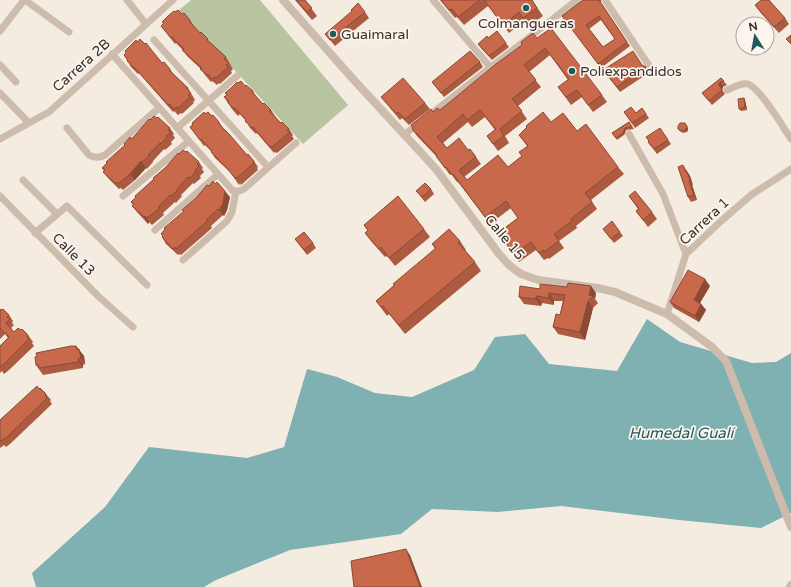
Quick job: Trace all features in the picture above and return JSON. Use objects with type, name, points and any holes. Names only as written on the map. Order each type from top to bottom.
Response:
[{"type":"street","points":[[0,31],[24,0],[69,32]]},
{"type":"street","points":[[127,0],[146,24]]},
{"type":"street","name":"Carrera 2B","points":[[0,139],[48,112],[173,0]]},
{"type":"street","name":"Calle 15","points":[[283,0],[436,169],[499,254],[509,265],[521,274],[538,280],[598,288],[615,292],[667,314],[712,347],[726,361],[791,527]]},
{"type":"street","points":[[433,0],[491,68]]},
{"type":"street","points":[[404,135],[577,0]]},
{"type":"street","points":[[605,0],[650,67]]},
{"type":"street","points":[[154,40],[268,167]]},
{"type":"street","points":[[112,54],[233,191],[244,189],[296,143]]},
{"type":"street","points":[[0,65],[16,82]]},
{"type":"street","points":[[177,128],[237,76]]},
{"type":"street","points":[[727,90],[742,84],[750,85],[766,101],[791,139]]},
{"type":"street","points":[[0,93],[29,123]]},
{"type":"street","points":[[67,128],[89,155],[100,158],[160,108]]},
{"type":"street","points":[[629,134],[663,194],[686,254]]},
{"type":"street","points":[[123,196],[189,141]]},
{"type":"street","name":"Carrera 1","points":[[667,314],[686,254],[752,195],[791,170]]},
{"type":"street","points":[[155,230],[218,174]]},
{"type":"street","points":[[24,180],[57,214]]},
{"type":"street","points":[[183,260],[227,221],[232,212],[236,191]]},
{"type":"street","name":"Calle 13","points":[[0,196],[98,296],[133,327]]},
{"type":"street","points":[[35,233],[67,206],[147,285]]},
{"type":"green space","points":[[191,0],[260,0],[348,105],[303,144],[179,10]]},
{"type":"water","name":"Humedal Gualí","points":[[647,319],[680,342],[752,363],[776,362],[791,353],[791,513],[761,528],[561,506],[498,512],[432,509],[401,534],[290,550],[216,580],[204,587],[36,587],[32,573],[105,507],[149,447],[247,458],[284,447],[307,369],[337,377],[375,393],[412,397],[474,370],[495,337],[525,334],[549,364],[617,371]]},
{"type":"building","points":[[296,0],[305,0],[312,8],[307,12]]},
{"type":"building","points":[[441,0],[480,0],[458,17],[452,9],[449,10]]},
{"type":"building","points":[[484,0],[532,0],[537,8],[523,18],[519,12],[503,25]]},
{"type":"building","points":[[583,0],[599,0],[627,42],[598,64],[562,16]],"holes":[[[599,16],[615,39],[603,47],[586,25]]]},
{"type":"building","points":[[761,0],[769,0],[785,18],[775,26],[775,16],[764,16],[755,5]]},
{"type":"building","points":[[358,3],[365,12],[330,40],[325,34],[352,11],[351,10]]},
{"type":"building","points":[[178,10],[182,14],[184,13],[200,33],[201,32],[208,39],[207,40],[226,57],[224,59],[229,63],[226,65],[228,67],[216,78],[215,77],[212,79],[208,74],[207,75],[200,69],[202,68],[182,50],[184,49],[172,37],[171,38],[161,26],[164,23],[162,22],[168,16],[174,11],[175,12]]},
{"type":"building","points":[[551,28],[602,95],[588,105],[577,90],[566,97],[558,87],[569,79],[545,48],[524,65],[536,80],[512,99],[522,111],[500,129],[504,136],[493,144],[487,136],[496,129],[480,110],[467,120],[463,114],[437,137],[447,148],[459,138],[468,150],[470,149],[476,157],[459,170],[467,180],[498,155],[508,167],[522,156],[519,152],[528,146],[519,135],[527,127],[526,126],[543,112],[551,122],[563,113],[577,131],[586,124],[618,167],[585,193],[592,202],[571,219],[572,221],[554,234],[559,241],[544,252],[543,250],[539,253],[531,242],[514,254],[498,233],[518,218],[506,201],[485,217],[453,174],[452,175],[446,167],[445,168],[436,156],[437,155],[412,129],[413,128],[411,125],[431,109],[433,112],[437,108],[440,110],[496,64],[522,45],[521,42],[533,33],[537,38]]},
{"type":"building","points":[[497,31],[506,43],[489,56],[478,44],[487,36],[488,38]]},
{"type":"building","points":[[791,35],[791,44],[786,39]]},
{"type":"building","points":[[140,39],[145,44],[146,43],[162,63],[164,62],[170,69],[169,70],[188,88],[186,88],[191,93],[188,95],[190,97],[178,108],[176,107],[174,109],[170,104],[168,105],[127,61],[128,60],[124,55],[126,53],[125,51],[136,40],[138,42]]},
{"type":"building","points":[[470,51],[480,62],[441,93],[432,82]]},
{"type":"building","points":[[633,51],[642,65],[646,67],[617,87],[603,70]]},
{"type":"building","points":[[403,78],[425,103],[405,119],[398,112],[396,114],[381,97]]},
{"type":"building","points":[[721,78],[724,81],[720,82],[719,85],[722,90],[709,101],[702,93]]},
{"type":"building","points":[[241,81],[245,86],[246,85],[253,91],[252,92],[271,110],[269,111],[281,123],[282,122],[289,129],[287,130],[290,132],[272,147],[270,147],[253,127],[252,128],[245,121],[246,120],[228,103],[229,101],[224,97],[227,95],[225,93],[237,82],[238,83]]},
{"type":"building","points":[[744,98],[745,107],[739,109],[738,99]]},
{"type":"building","points":[[631,107],[636,113],[642,108],[646,114],[632,123],[624,112]]},
{"type":"building","points":[[204,112],[205,114],[208,112],[212,116],[213,115],[219,122],[218,123],[254,161],[254,163],[237,178],[235,178],[211,152],[212,151],[201,139],[200,140],[190,127],[193,125],[192,123]]},
{"type":"building","points":[[154,116],[157,118],[158,117],[170,128],[168,130],[171,132],[166,136],[167,137],[161,144],[160,143],[142,162],[141,161],[130,174],[118,184],[116,182],[115,183],[103,172],[105,170],[102,168],[107,163],[106,162],[125,145],[124,144],[130,137],[132,139],[149,119],[150,120]]},
{"type":"building","points":[[629,122],[632,127],[625,128],[623,133],[616,138],[612,133]]},
{"type":"building","points":[[680,123],[685,123],[687,127],[685,130],[681,131],[678,129]]},
{"type":"building","points":[[660,128],[668,140],[654,149],[646,137]]},
{"type":"building","points":[[183,150],[186,152],[187,151],[199,162],[197,164],[199,166],[190,178],[188,177],[177,189],[178,190],[171,196],[170,195],[158,207],[160,208],[147,218],[145,216],[144,217],[132,206],[134,204],[131,202],[136,197],[135,196],[166,167],[178,153],[179,154]]},
{"type":"building","points":[[683,165],[690,180],[689,181],[694,195],[688,197],[678,167]]},
{"type":"building","points":[[213,181],[215,184],[217,182],[225,191],[223,204],[219,210],[218,209],[176,249],[175,247],[173,249],[162,237],[163,236],[161,234],[165,229],[164,228],[184,211],[182,210]]},
{"type":"building","points":[[425,183],[431,189],[422,197],[416,191]]},
{"type":"building","points":[[635,191],[652,212],[643,220],[636,211],[639,209],[629,196]]},
{"type":"building","points":[[398,196],[424,229],[389,258],[381,247],[379,249],[365,233],[368,230],[364,225]]},
{"type":"building","points":[[612,221],[620,232],[611,239],[603,229]]},
{"type":"building","points":[[449,229],[460,241],[458,243],[475,262],[399,325],[383,306],[381,307],[376,301],[395,285],[393,284],[436,248],[432,244]]},
{"type":"building","points":[[304,232],[313,243],[304,250],[295,239]]},
{"type":"building","points":[[688,270],[705,279],[694,300],[701,304],[695,316],[670,302]]},
{"type":"building","points":[[568,283],[591,286],[589,295],[593,296],[588,301],[580,332],[553,327],[556,314],[560,315],[565,295],[549,293],[549,298],[536,296],[536,299],[519,297],[520,286],[540,289],[540,284],[567,287]]},
{"type":"building","points":[[0,309],[3,309],[9,315],[7,317],[10,319],[6,323],[14,332],[18,328],[21,330],[22,329],[28,335],[27,337],[29,339],[0,367],[0,346],[9,337],[0,328]]},
{"type":"building","points":[[76,346],[77,350],[79,349],[81,358],[78,358],[79,362],[39,368],[38,365],[36,365],[36,353]]},
{"type":"building","points":[[37,386],[46,394],[45,395],[47,398],[6,438],[1,441],[0,420]]},
{"type":"building","points":[[406,549],[420,587],[354,587],[351,561]]},
{"type":"place","name":"Colmangueras","points":[[526,8]]},
{"type":"place","name":"Guaimaral","points":[[333,34]]},
{"type":"place","name":"Poliexpandidos","points":[[572,71]]}]
